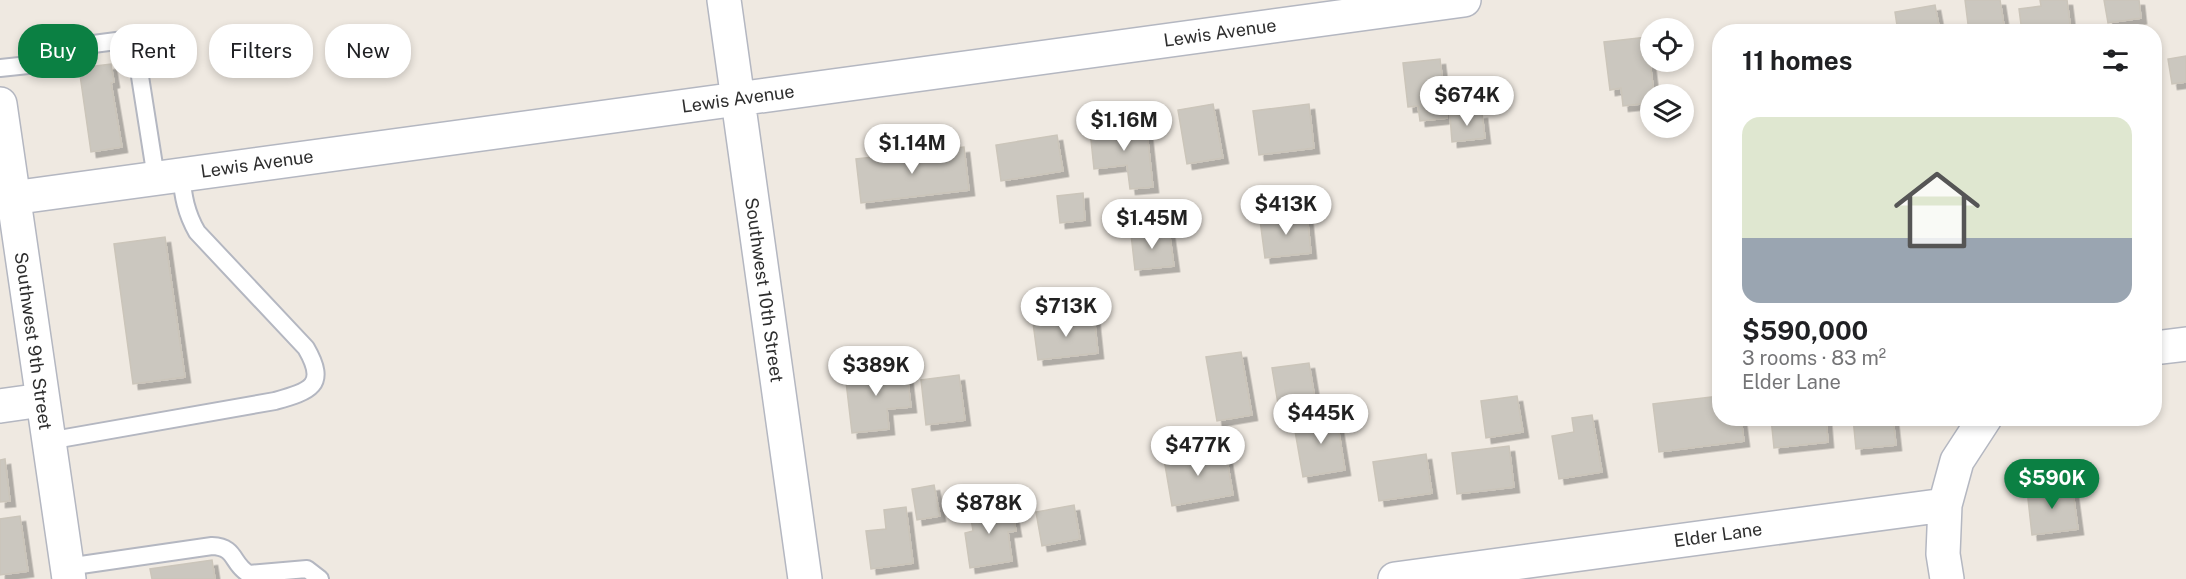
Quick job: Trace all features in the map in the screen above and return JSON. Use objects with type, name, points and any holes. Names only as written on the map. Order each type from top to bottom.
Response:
[{"type":"street","name":"Southwest 10th Street","points":[[724,0],[804,579]]},
{"type":"street","name":"Lewis Avenue","points":[[6,199],[1464,0]]},
{"type":"street","name":"Southwest 9th Street","points":[[0,104],[6,199],[42,400],[68,573]]},
{"type":"street","points":[[2162,347],[2186,344]]},
{"type":"street","points":[[0,406],[42,400]]},
{"type":"street","points":[[1947,579],[1943,554],[1945,505],[1957,461],[1980,426]]},
{"type":"street","name":"Elder Lane","points":[[1395,579],[1945,505]]},
{"type":"lane","points":[[0,68],[47,63],[78,46],[123,40],[136,51],[168,176],[184,203],[189,218],[197,232],[306,348],[314,361],[317,376],[313,385],[290,397],[275,401],[48,441]]},
{"type":"lane","points":[[68,573],[212,546],[223,546],[231,552],[242,570],[249,574],[307,569],[320,579]]},
{"type":"building","points":[[1965,0],[2000,0],[2004,24],[1968,24]]},
{"type":"building","points":[[2040,0],[2067,0],[2070,24],[2021,24],[2019,9],[2041,6]]},
{"type":"building","points":[[2104,0],[2139,0],[2141,18],[2108,23]]},
{"type":"building","points":[[1935,5],[1939,24],[1897,24],[1895,12]]},
{"type":"building","points":[[1640,38],[1640,72],[1651,72],[1653,84],[1640,84],[1640,104],[1623,106],[1621,88],[1610,90],[1604,42]]},
{"type":"building","points":[[2186,56],[2186,82],[2172,84],[2168,59]]},
{"type":"building","points":[[1440,59],[1447,118],[1420,121],[1418,106],[1408,107],[1403,63]]},
{"type":"building","points":[[110,64],[110,78],[113,78],[114,82],[111,83],[122,147],[91,152],[80,78],[98,78],[98,66]]},
{"type":"building","points":[[1213,104],[1223,158],[1187,164],[1178,110]]},
{"type":"building","points":[[1309,104],[1314,148],[1259,155],[1253,111]]},
{"type":"building","points":[[1482,113],[1485,138],[1452,142],[1450,116]]},
{"type":"building","points":[[1146,123],[1153,187],[1130,189],[1127,165],[1094,169],[1090,130]]},
{"type":"building","points":[[1057,135],[1063,171],[1001,181],[996,145]]},
{"type":"building","points":[[964,147],[969,190],[861,203],[856,159]]},
{"type":"building","points":[[1083,193],[1085,220],[1060,223],[1057,196]]},
{"type":"building","points":[[1307,214],[1311,253],[1265,258],[1260,220]]},
{"type":"building","points":[[1169,230],[1174,266],[1135,270],[1131,234]]},
{"type":"building","points":[[165,237],[185,377],[133,384],[114,244]]},
{"type":"building","points":[[1094,315],[1098,353],[1038,360],[1033,323]]},
{"type":"building","points":[[1241,352],[1252,415],[1217,421],[1206,357]]},
{"type":"building","points":[[1309,363],[1315,399],[1278,404],[1272,368]]},
{"type":"building","points":[[906,365],[911,407],[887,409],[889,429],[852,433],[845,373]]},
{"type":"building","points":[[959,375],[965,420],[926,425],[921,380]]},
{"type":"building","points":[[1517,396],[1523,432],[1486,438],[1481,401]]},
{"type":"building","points":[[1712,397],[1712,426],[1742,426],[1744,441],[1659,452],[1653,404]]},
{"type":"building","points":[[1335,408],[1345,470],[1303,477],[1295,431],[1310,429],[1308,413]]},
{"type":"building","points":[[1592,415],[1602,472],[1559,479],[1552,436],[1574,432],[1572,418]]},
{"type":"building","points":[[1772,426],[1827,426],[1828,442],[1774,448]]},
{"type":"building","points":[[1854,426],[1894,426],[1896,445],[1856,449]]},
{"type":"building","points":[[1509,446],[1514,487],[1457,494],[1452,453]]},
{"type":"building","points":[[1225,448],[1233,495],[1172,506],[1164,459]]},
{"type":"building","points":[[1426,454],[1432,493],[1379,501],[1373,462]]},
{"type":"building","points":[[5,459],[10,501],[0,502],[0,460]]},
{"type":"building","points":[[934,485],[940,516],[917,520],[912,489]]},
{"type":"building","points":[[2072,485],[2078,529],[2032,535],[2027,490]]},
{"type":"building","points":[[984,498],[987,513],[1012,509],[1016,531],[1008,532],[1012,561],[970,568],[965,533],[973,531],[968,500]]},
{"type":"building","points":[[1074,505],[1080,539],[1042,546],[1036,512]]},
{"type":"building","points":[[906,507],[913,563],[871,569],[866,531],[886,529],[884,510]]},
{"type":"building","points":[[20,516],[28,571],[0,575],[0,519]]},
{"type":"building","points":[[212,560],[215,579],[152,579],[150,569]]}]
